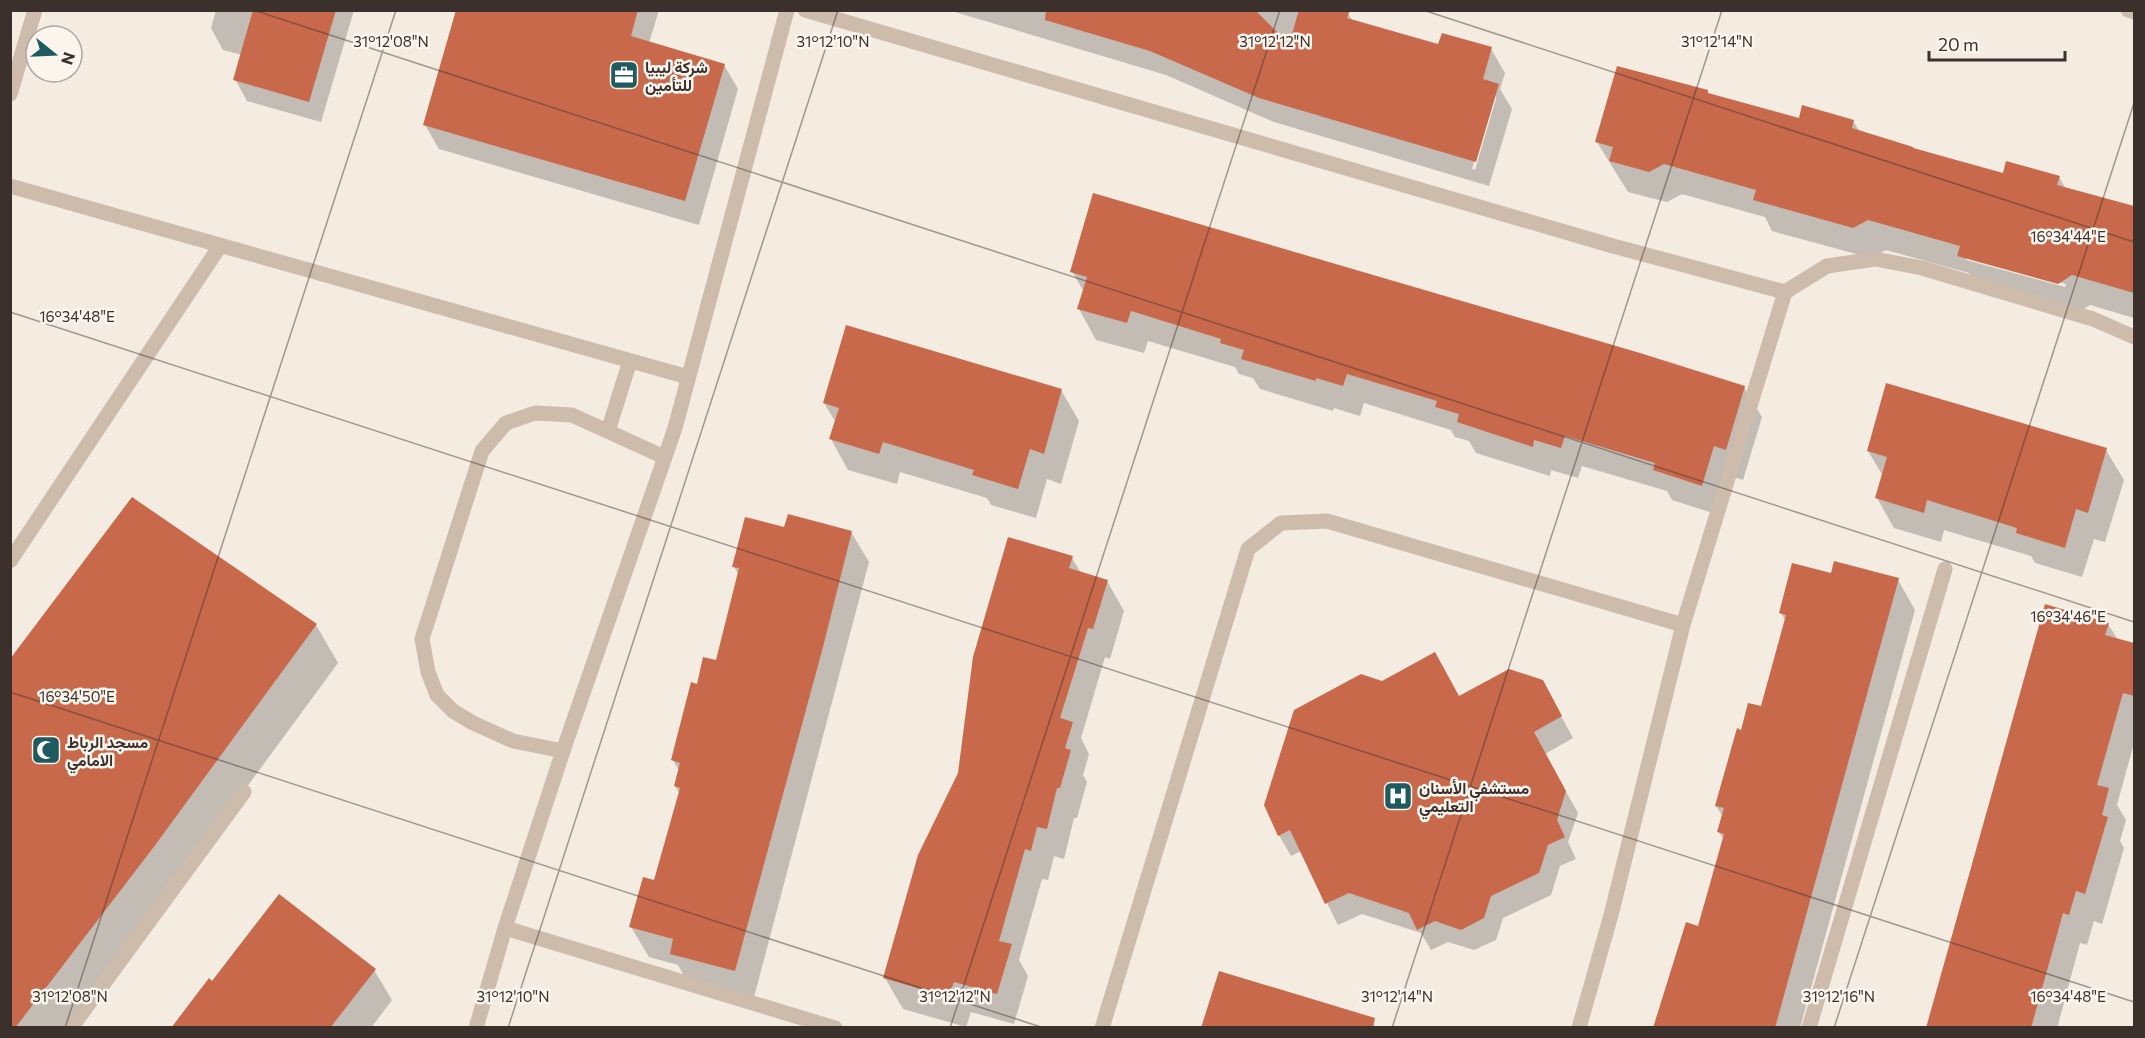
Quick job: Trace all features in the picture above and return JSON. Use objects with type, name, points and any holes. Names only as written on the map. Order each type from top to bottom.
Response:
[{"type":"street","points":[[10,94],[35,10]]},
{"type":"street","points":[[476,1028],[505,928],[562,751],[675,428],[787,10]]},
{"type":"street","points":[[806,10],[1612,246],[1785,292]]},
{"type":"street","points":[[2128,10],[2134,12]]},
{"type":"street","points":[[10,186],[688,377]]},
{"type":"street","points":[[14,551],[220,246]]},
{"type":"street","points":[[1579,1028],[1611,915],[1683,626],[1785,292],[1827,266],[1875,259],[1922,268],[2093,319],[2134,337]]},
{"type":"street","points":[[608,430],[630,361]]},
{"type":"street","points":[[562,751],[513,741],[473,723],[453,711],[437,695],[428,672],[422,639],[482,451],[506,423],[535,413],[572,415],[664,457]]},
{"type":"street","points":[[1102,1028],[1248,549],[1281,523],[1327,521],[1683,626]]},
{"type":"street","points":[[1809,1028],[1945,569]]},
{"type":"street","points":[[71,1028],[244,792]]},
{"type":"street","points":[[505,928],[835,1028]]},
{"type":"building","points":[[253,10],[336,10],[309,102],[233,80]]},
{"type":"building","points":[[456,10],[638,10],[631,36],[725,64],[685,201],[423,125]]},
{"type":"building","points":[[1046,10],[1255,10],[1289,44],[1299,10],[1350,10],[1347,18],[1438,44],[1442,33],[1492,47],[1483,79],[1499,84],[1476,162],[1259,98],[1150,51],[1045,20]]},
{"type":"building","points":[[1617,66],[1708,90],[1708,93],[1799,118],[1802,105],[1854,120],[1852,128],[1913,148],[2003,173],[2006,161],[2060,176],[2057,185],[2134,206],[2134,293],[2072,275],[2058,284],[1957,256],[1960,246],[1868,220],[1853,228],[1753,200],[1756,190],[1664,164],[1649,172],[1609,161],[1613,147],[1595,142]]},
{"type":"building","points":[[1093,193],[1640,353],[1745,386],[1726,450],[1714,446],[1702,486],[1653,470],[1655,463],[1565,436],[1561,448],[1534,440],[1533,447],[1457,422],[1459,414],[1435,407],[1437,401],[1347,374],[1343,386],[1316,378],[1316,381],[1241,359],[1244,350],[1220,343],[1221,339],[1131,311],[1127,323],[1077,309],[1087,277],[1070,272]]},
{"type":"building","points":[[846,325],[1062,389],[1044,454],[1030,449],[1018,489],[972,475],[974,470],[883,442],[879,454],[829,439],[839,408],[823,403]]},
{"type":"building","points":[[1886,383],[2107,448],[2088,513],[2076,509],[2065,548],[2016,533],[2017,528],[1927,500],[1924,513],[1875,498],[1887,457],[1867,451]]},
{"type":"building","points":[[132,497],[317,624],[153,848],[15,1028],[10,1028],[10,659]]},
{"type":"building","points":[[788,514],[852,531],[735,971],[670,954],[673,939],[629,927],[643,877],[654,880],[680,788],[674,786],[680,763],[671,760],[691,682],[697,684],[703,657],[716,660],[739,568],[732,567],[745,517],[784,527]]},
{"type":"building","points":[[1008,537],[1073,556],[1069,568],[1108,580],[1093,629],[1088,628],[1060,718],[1073,722],[1065,748],[1071,750],[1060,788],[1057,788],[1047,829],[1037,827],[1031,851],[1025,849],[999,941],[1012,944],[997,994],[954,982],[948,997],[883,978],[918,855],[958,773],[973,657]]},
{"type":"building","points":[[1834,561],[1899,578],[1775,1028],[1653,1028],[1686,922],[1698,926],[1724,834],[1717,832],[1724,808],[1715,806],[1737,728],[1741,730],[1748,703],[1761,706],[1786,615],[1779,613],[1792,563],[1831,573]]},
{"type":"building","points":[[2045,604],[2109,623],[2105,635],[2134,643],[2134,696],[2123,693],[2097,785],[2109,788],[2102,815],[2108,817],[2085,894],[2076,891],[2069,915],[2063,913],[2031,1028],[1926,1028]]},
{"type":"building","points":[[1435,652],[1459,696],[1509,669],[1543,680],[1562,716],[1534,732],[1566,791],[1557,820],[1565,837],[1548,845],[1539,873],[1491,896],[1484,918],[1461,930],[1435,921],[1417,930],[1409,913],[1349,893],[1325,904],[1290,830],[1278,836],[1264,805],[1294,710],[1361,674],[1382,681]]},
{"type":"building","points":[[279,894],[376,969],[330,1028],[171,1028],[209,978],[212,981]]},
{"type":"building","points":[[1219,971],[1375,1018],[1373,1028],[1201,1028]]},
{"type":"place","name":"شركة ليبيا للتأمين","points":[[624,75]]},
{"type":"place","name":"مسجد الرباط الامامي","points":[[46,750]]},
{"type":"place","name":"مستشفي الأسنان التعليمي","points":[[1398,796]]}]
